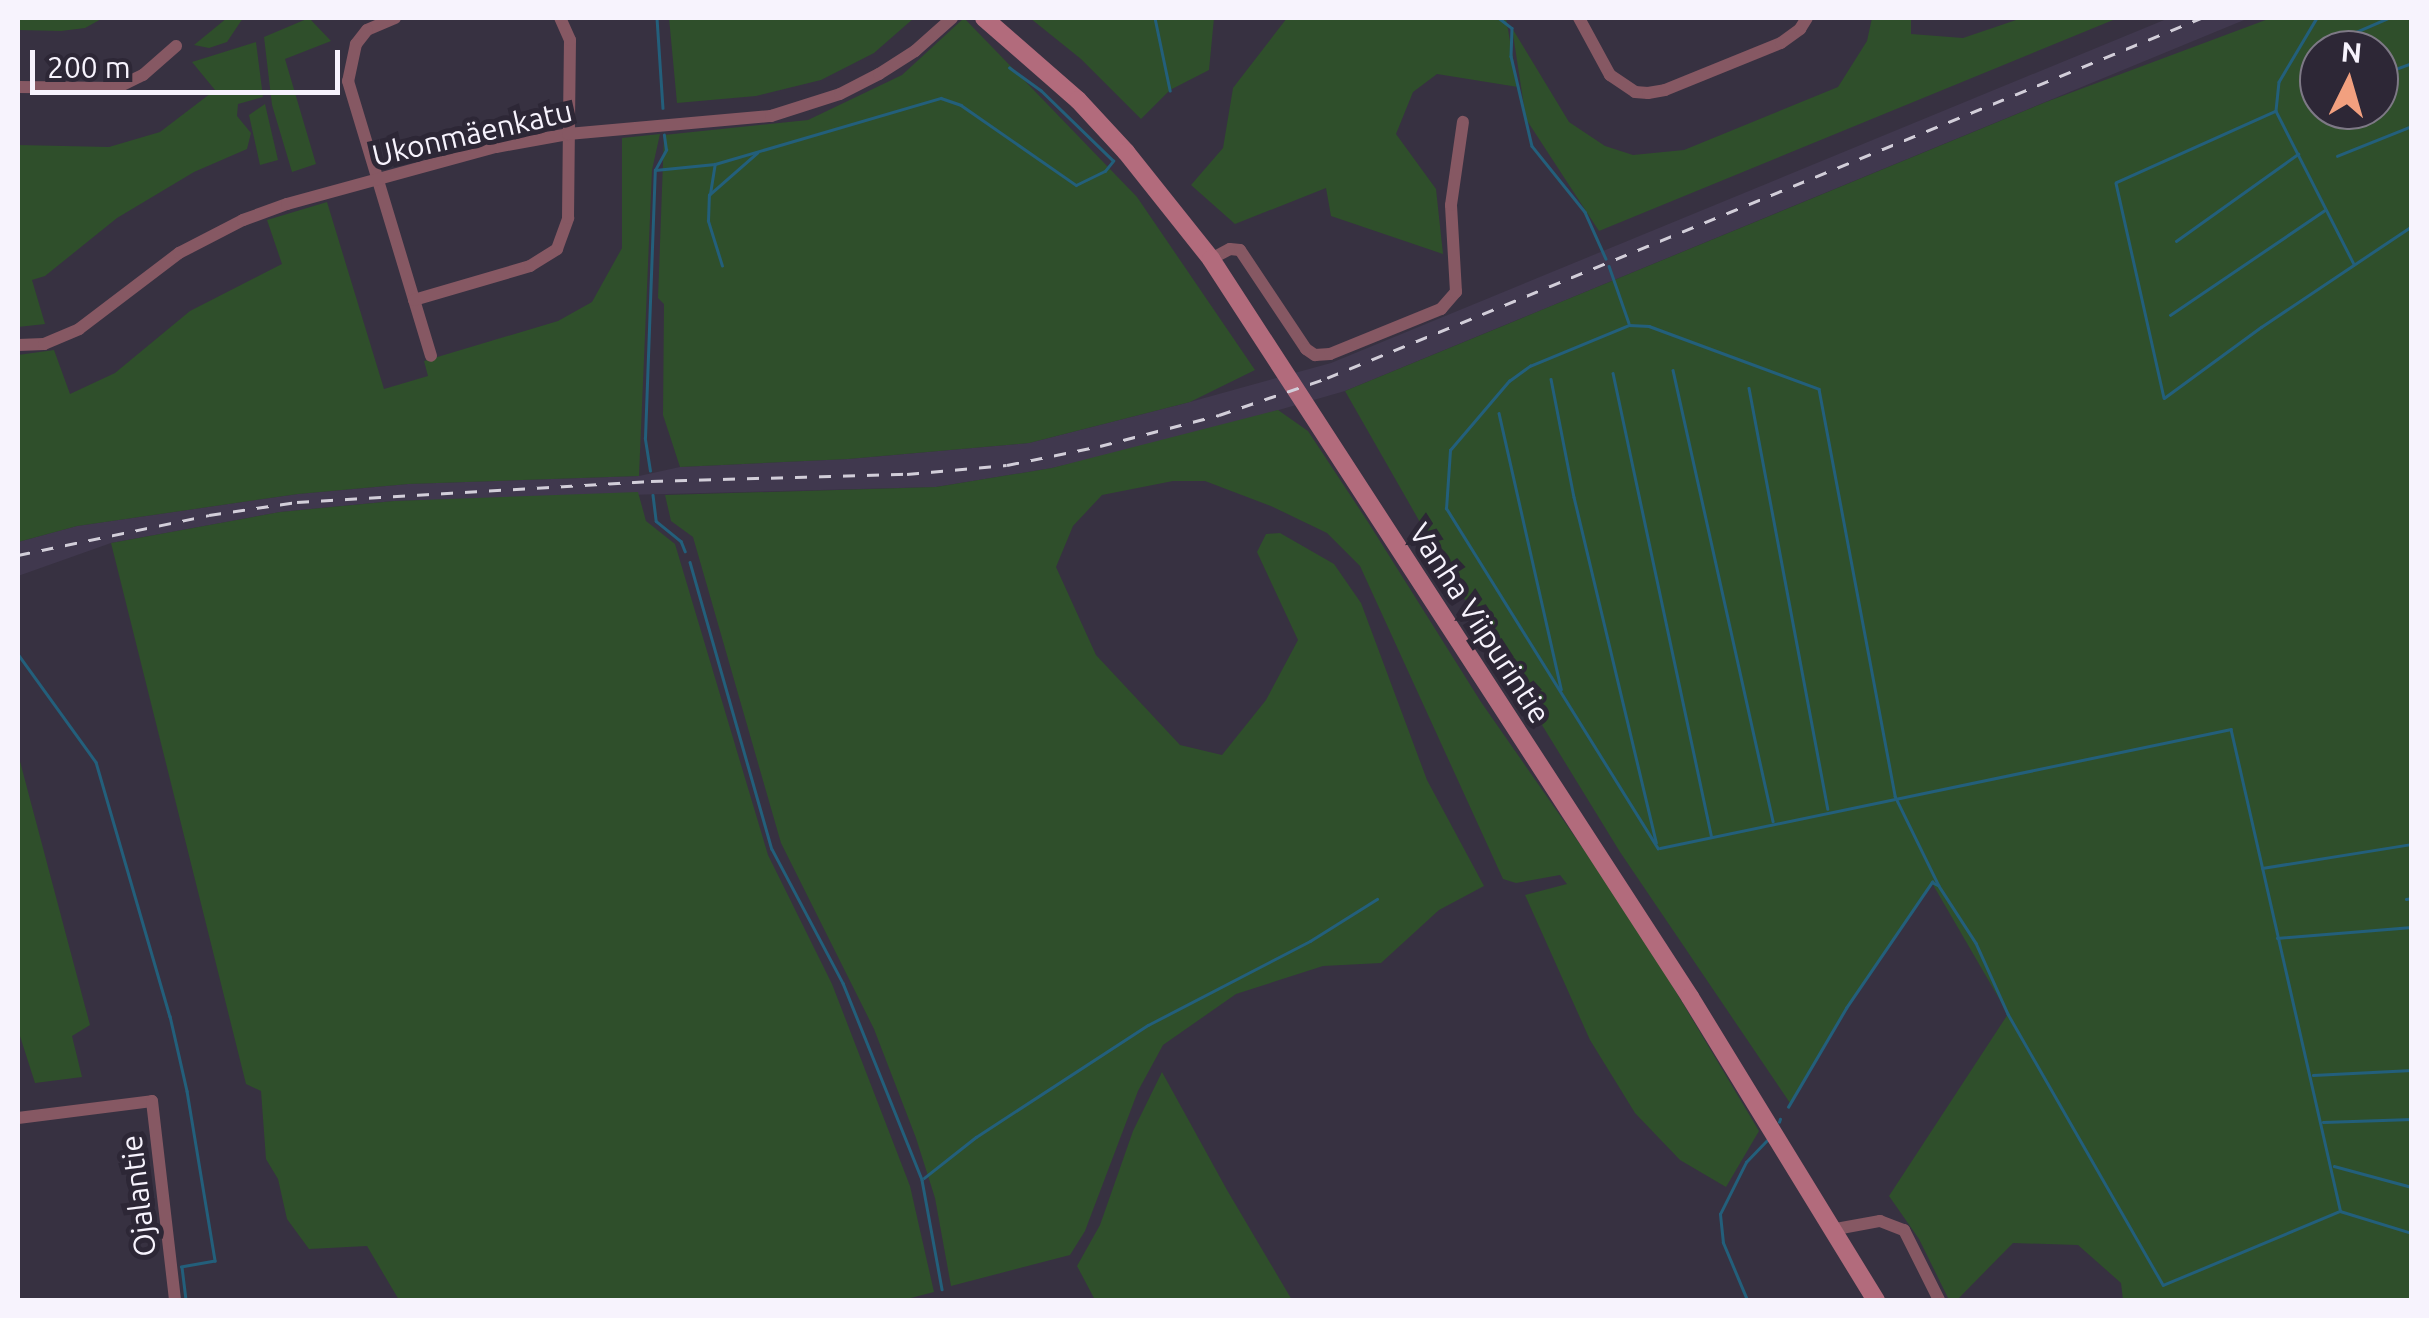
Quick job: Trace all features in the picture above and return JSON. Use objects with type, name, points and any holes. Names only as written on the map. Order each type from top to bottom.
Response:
[{"type":"street","points":[[394,18],[367,30],[349,60],[348,81],[431,356]]},
{"type":"street","points":[[414,300],[530,266],[556,250],[568,218],[570,40],[560,18]]},
{"type":"street","name":"Ukonmäenkatu","points":[[18,345],[44,344],[80,329],[178,253],[243,220],[496,147],[568,134],[721,124],[806,106],[879,74],[915,51],[952,18]]},
{"type":"street","name":"Vanha Viipurintie","points":[[984,18],[1078,100],[1126,152],[1211,259],[1836,1229],[1876,1300]]},
{"type":"street","points":[[1579,18],[1610,76],[1635,92],[1648,93],[1665,90],[1781,43],[1800,29],[1807,18]]},
{"type":"street","points":[[18,88],[116,88],[143,75],[176,46]]},
{"type":"street","points":[[1211,259],[1230,248],[1240,250],[1306,349],[1315,354],[1330,354],[1442,309],[1456,292],[1450,205],[1463,122]]},
{"type":"street","name":"Ojalantie","points":[[18,1118],[152,1102],[175,1300]]},
{"type":"street","points":[[1836,1229],[1880,1221],[1904,1230],[1939,1300]]},
{"type":"shaded area","points":[[2169,18],[2249,18],[1345,391],[1188,436],[1052,468],[936,487],[394,501],[280,512],[111,543],[18,576],[18,542],[77,526],[298,494],[408,484],[639,476],[680,467],[848,459],[1029,443],[1190,402],[1331,363]]},
{"type":"green space","points":[[18,18],[103,18],[85,28],[61,31],[18,30]]},
{"type":"green space","points":[[227,18],[243,18],[227,42],[209,48],[194,45]]},
{"type":"green space","points":[[309,18],[331,41],[285,59],[316,164],[292,172],[272,105],[264,37]]},
{"type":"green space","points":[[669,18],[914,18],[874,53],[821,80],[756,96],[677,103]]},
{"type":"green space","points":[[964,18],[1137,197],[1255,370],[1190,402],[1029,443],[848,459],[680,467],[663,415],[664,304],[658,298],[664,135],[808,120],[902,75]]},
{"type":"green space","points":[[1030,18],[1214,18],[1209,70],[1170,90],[1141,119],[1081,59]]},
{"type":"green space","points":[[1287,18],[1506,18],[1518,87],[1437,74],[1413,92],[1396,134],[1436,189],[1443,254],[1331,216],[1326,188],[1235,224],[1191,185],[1223,148],[1233,88]]},
{"type":"green space","points":[[1872,18],[1911,18],[1911,34],[1963,38],[2022,18],[2118,18],[1599,231],[1526,119],[1512,28],[1569,122],[1605,146],[1633,155],[1684,150],[1838,87],[1867,41]]},
{"type":"green space","points":[[2271,18],[2411,18],[2411,1300],[2123,1300],[2121,1283],[2078,1245],[2013,1243],[1957,1300],[1949,1300],[1919,1239],[1889,1196],[2008,1014],[1932,883],[1846,1008],[1790,1103],[1620,852],[1453,580],[1345,391],[2046,102]]},
{"type":"green space","points":[[256,42],[263,97],[238,104],[237,116],[251,133],[247,149],[194,172],[117,218],[45,276],[32,280],[45,324],[18,327],[18,145],[109,147],[160,132],[215,90],[192,62]]},
{"type":"green space","points":[[265,104],[278,160],[260,165],[249,115]]},
{"type":"green space","points":[[660,134],[652,170],[639,476],[408,484],[298,494],[77,526],[18,542],[18,355],[54,350],[70,394],[115,373],[190,311],[282,264],[267,220],[327,202],[384,389],[428,376],[424,361],[558,321],[592,302],[622,248],[622,138]]},
{"type":"green space","points":[[1278,410],[1308,431],[1481,702],[1635,923],[1759,1131],[1726,1187],[1680,1160],[1635,1113],[1590,1040],[1525,895],[1567,884],[1560,875],[1516,883],[1503,879],[1360,566],[1327,533],[1273,507],[1205,481],[1173,481],[1102,495],[1073,526],[1056,567],[1096,655],[1180,745],[1222,755],[1266,700],[1298,640],[1257,552],[1266,534],[1280,533],[1334,564],[1361,603],[1427,780],[1484,886],[1439,910],[1381,963],[1323,966],[1236,994],[1163,1045],[1138,1091],[1085,1231],[1070,1255],[951,1286],[935,1198],[916,1138],[874,1029],[781,843],[693,537],[671,521],[665,495],[936,487],[1052,468]]},
{"type":"green space","points":[[638,492],[646,521],[675,544],[768,855],[832,984],[910,1186],[934,1292],[903,1300],[399,1300],[367,1246],[309,1249],[287,1219],[278,1179],[266,1159],[261,1091],[246,1084],[111,543],[280,512],[394,501]]},
{"type":"green space","points":[[18,754],[90,1025],[72,1036],[82,1077],[35,1083],[18,1030]]},
{"type":"green space","points":[[1162,1072],[1292,1300],[1095,1300],[1077,1266],[1100,1225],[1133,1131]]},
{"type":"waterway","points":[[657,18],[663,108]]},
{"type":"waterway","points":[[1155,18],[1170,90]]},
{"type":"waterway","points":[[1499,18],[1512,28],[1511,56],[1532,146],[1585,212],[1606,259]]},
{"type":"waterway","points":[[2317,18],[2279,82],[2276,111],[2354,264]]},
{"type":"waterway","points":[[2360,30],[2388,18]]},
{"type":"waterway","points":[[2399,68],[2412,63]]},
{"type":"waterway","points":[[655,170],[715,164],[941,98],[961,105],[1076,185],[1105,171],[1113,161],[1041,91],[1009,68]]},
{"type":"waterway","points":[[2276,111],[2116,183],[2164,398],[2261,327],[2412,226]]},
{"type":"waterway","points":[[2337,156],[2412,126]]},
{"type":"waterway","points":[[650,471],[645,438],[655,170],[666,150],[664,135]]},
{"type":"waterway","points":[[722,266],[708,221],[709,195],[757,153]]},
{"type":"waterway","points":[[2176,241],[2298,154]]},
{"type":"waterway","points":[[710,194],[715,164]]},
{"type":"waterway","points":[[2170,315],[2325,210]]},
{"type":"waterway","points":[[1609,266],[1629,323]]},
{"type":"waterway","points":[[1658,849],[1446,509],[1450,450],[1509,381],[1530,366],[1629,325],[1649,326],[1819,389],[1895,796],[1939,886],[1976,943],[2008,1014],[2163,1285],[2340,1211],[2412,1233]]},
{"type":"waterway","points":[[1673,370],[1773,821]]},
{"type":"waterway","points":[[1613,373],[1711,836]]},
{"type":"waterway","points":[[1551,379],[1574,497],[1656,842]]},
{"type":"waterway","points":[[1749,388],[1828,809]]},
{"type":"waterway","points":[[1499,413],[1561,689]]},
{"type":"waterway","points":[[653,495],[656,521],[681,541],[685,551]]},
{"type":"waterway","points":[[690,562],[772,849],[843,983],[922,1180],[942,1289]]},
{"type":"waterway","points":[[18,654],[96,762],[170,1016],[187,1091],[215,1261],[182,1267],[186,1300]]},
{"type":"waterway","points":[[1660,848],[2231,729],[2340,1210]]},
{"type":"waterway","points":[[2262,868],[2412,844]]},
{"type":"waterway","points":[[1788,1107],[1846,1008],[1932,882],[1938,885]]},
{"type":"waterway","points":[[2406,899],[2412,898]]},
{"type":"waterway","points":[[924,1178],[976,1137],[1148,1025],[1310,941],[1377,899]]},
{"type":"waterway","points":[[2277,938],[2412,927]]},
{"type":"waterway","points":[[2313,1075],[2412,1070]]},
{"type":"waterway","points":[[2323,1122],[2412,1119]]},
{"type":"waterway","points":[[1747,1300],[1723,1243],[1720,1214],[1746,1162],[1768,1139]]},
{"type":"waterway","points":[[2334,1166],[2412,1187]]},
{"type":"railway","points":[[18,555],[209,515],[297,502],[651,481],[907,474],[1007,465],[1100,446],[1219,415],[1327,378],[2201,18]]}]
